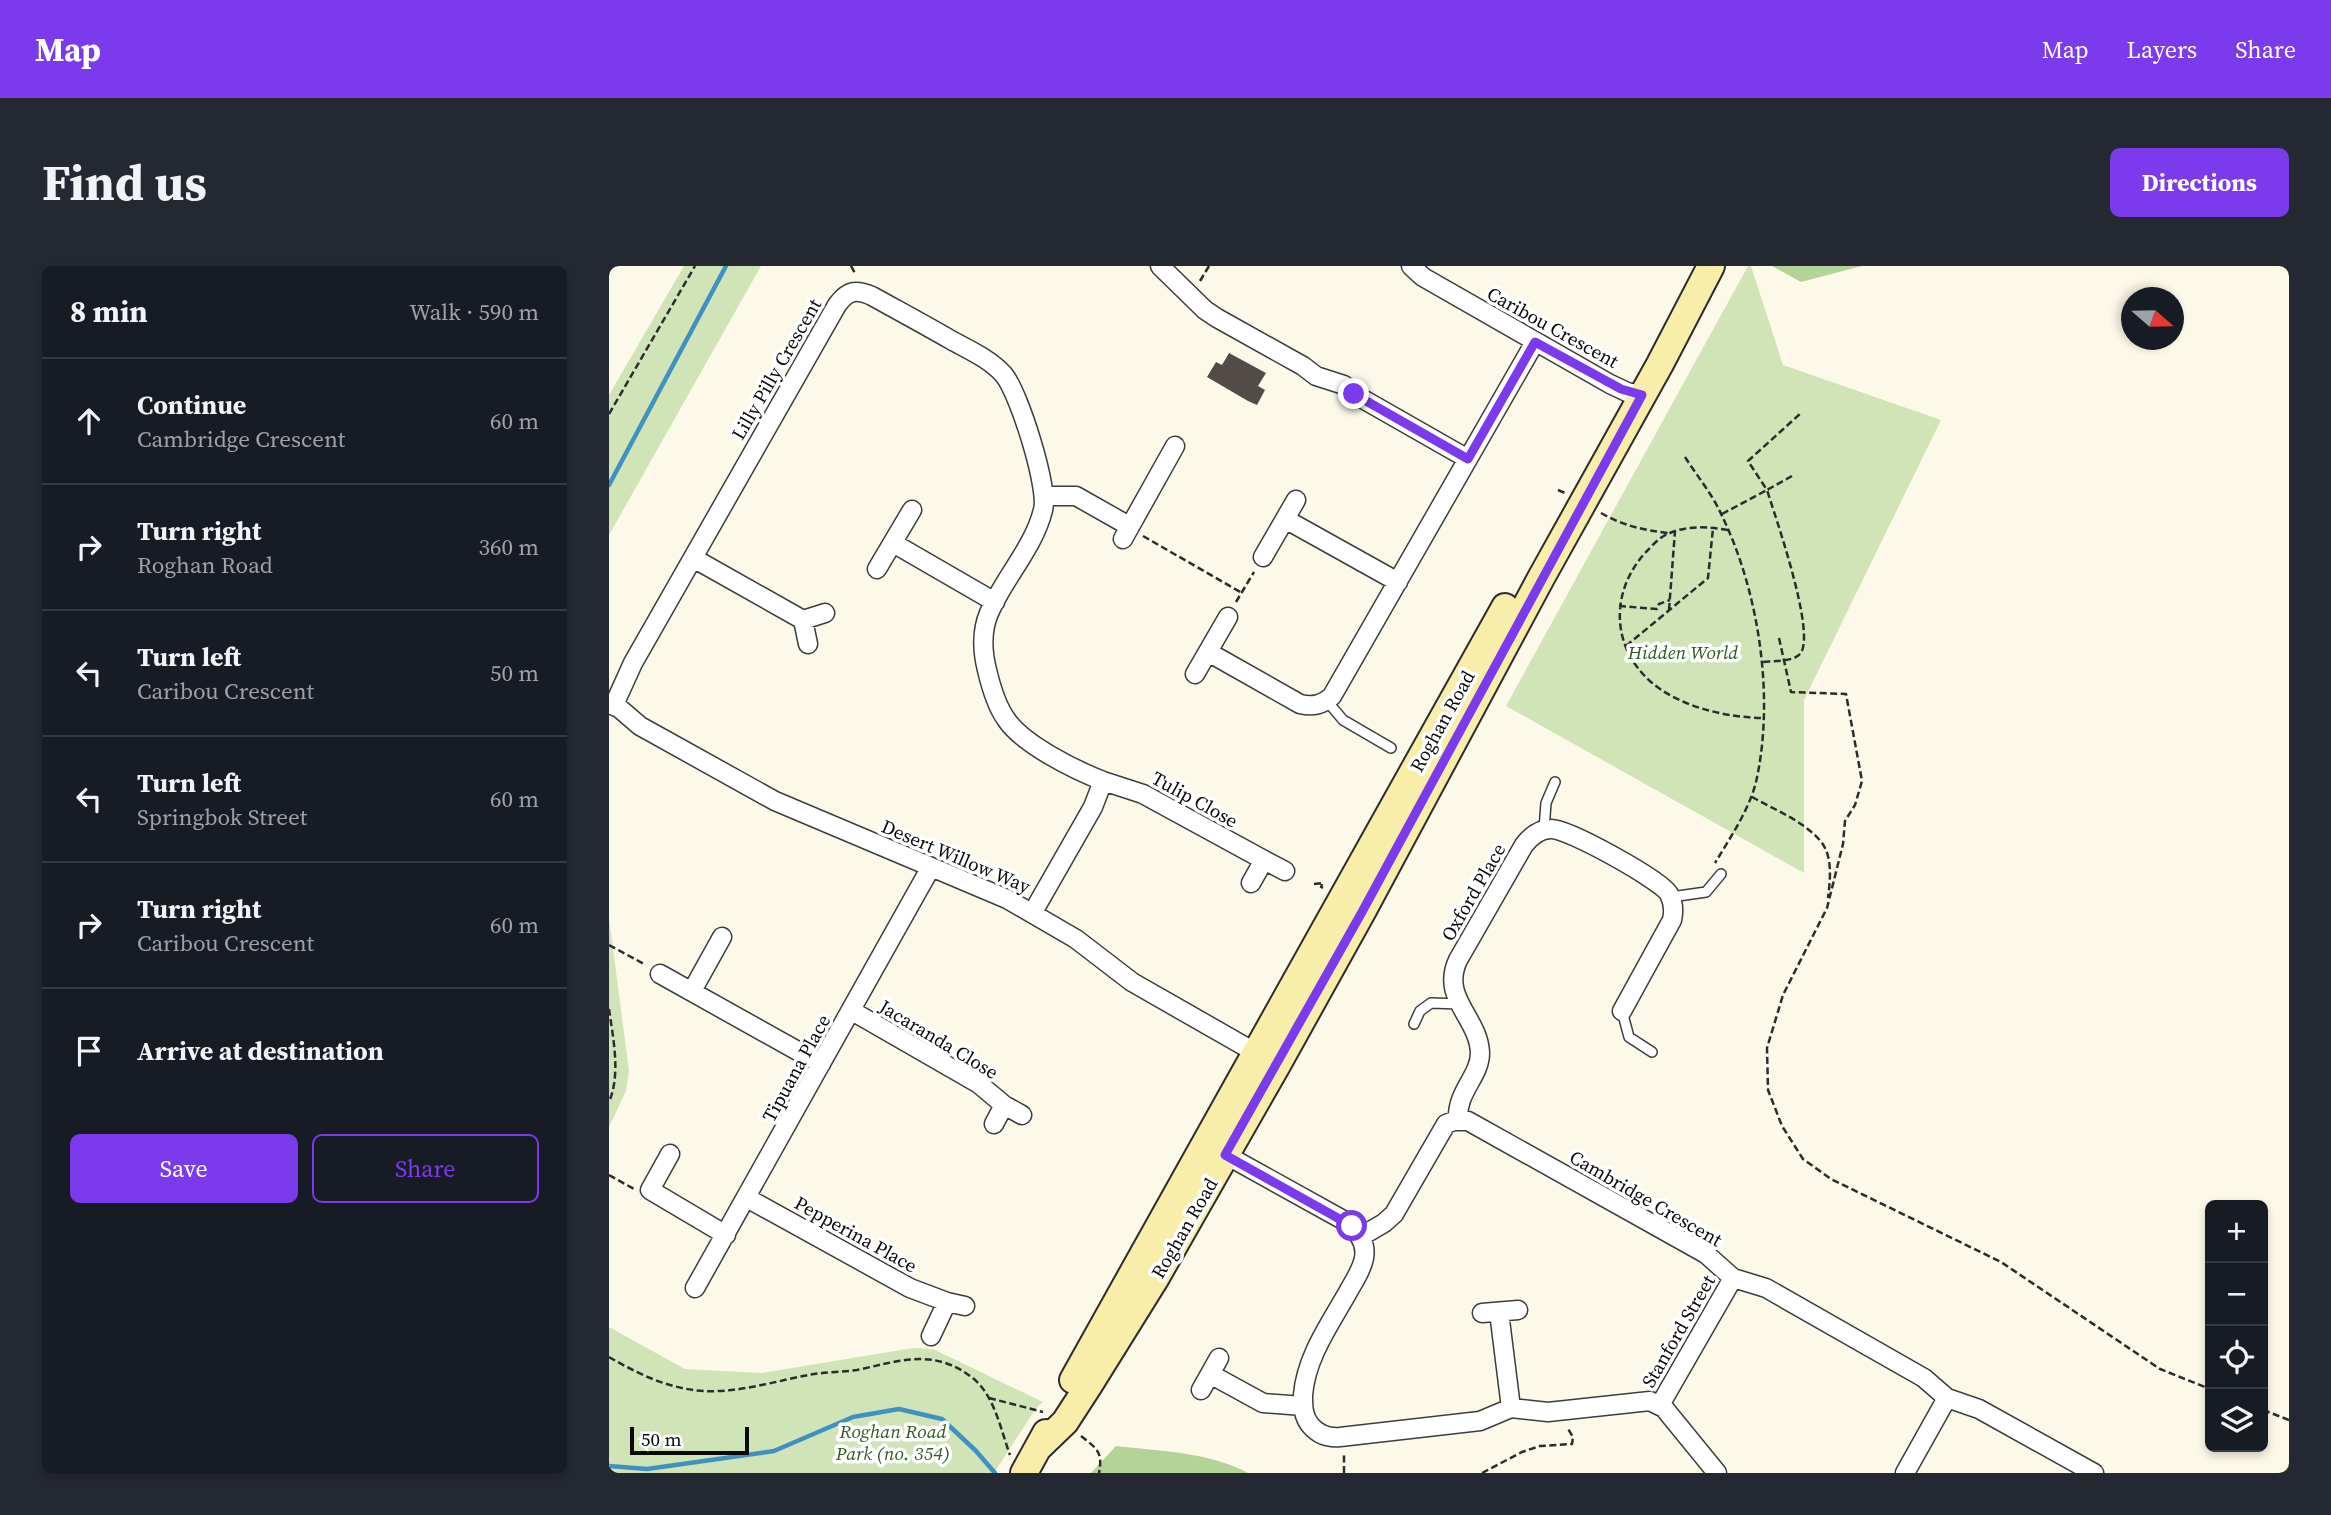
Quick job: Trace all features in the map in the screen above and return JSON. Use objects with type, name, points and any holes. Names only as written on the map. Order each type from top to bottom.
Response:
[{"type":"main road","name":"Roghan Road","points":[[1027,1460],[1084,1358],[1216,1149],[1267,1059],[1544,537],[1635,394],[1646,357],[1695,295],[1711,266]]},
{"type":"street","points":[[1160,266],[1205,310],[1217,318],[1316,376],[1344,385],[1354,394],[1468,459]]},
{"type":"street","name":"Caribou Crescent","points":[[1411,266],[1423,277],[1535,342],[1635,394]]},
{"type":"street","name":"Lilly Pilly Crescent","points":[[611,705],[837,305],[847,294],[856,291],[872,296],[983,358],[1002,373],[1019,405],[1045,496]]},
{"type":"street","points":[[1208,652],[1300,704],[1313,706],[1327,701],[1338,689],[1535,342]]},
{"type":"street","points":[[1033,912],[1093,807],[1103,781],[1039,747],[1006,720],[991,686],[982,644],[986,623],[995,601],[1041,520],[1045,496],[1069,495],[1082,498],[1126,532],[1175,446]]},
{"type":"street","points":[[1263,557],[1296,500]]},
{"type":"street","points":[[877,569],[912,510]]},
{"type":"street","points":[[1285,519],[1398,582]]},
{"type":"street","points":[[893,543],[995,601]]},
{"type":"street","points":[[693,558],[803,620],[825,613]]},
{"type":"street","points":[[1195,674],[1228,617]]},
{"type":"street","points":[[803,620],[808,644]]},
{"type":"street","name":"Desert Willow Way","points":[[611,705],[640,726],[775,801],[1033,912],[1091,949],[1132,982],[1267,1059]]},
{"type":"street","name":"Tulip Close","points":[[1103,781],[1143,794],[1285,871]]},
{"type":"street","points":[[1544,829],[1559,829],[1575,835],[1657,883],[1671,897],[1674,912],[1672,920],[1622,1011]]},
{"type":"street","name":"Oxford Place","points":[[1458,1121],[1460,1098],[1476,1069],[1480,1055],[1476,1037],[1452,985],[1454,968],[1524,845],[1544,829]]},
{"type":"street","points":[[1251,883],[1264,860]]},
{"type":"street","name":"Tipuana Place","points":[[695,1288],[931,867]]},
{"type":"street","points":[[692,991],[722,937]]},
{"type":"street","points":[[660,974],[821,1064]]},
{"type":"street","name":"Jacaranda Close","points":[[852,1011],[979,1084],[1004,1105],[1022,1115]]},
{"type":"street","name":"Jacaranda Close","points":[[993,1124],[1004,1105]]},
{"type":"street","points":[[1360,1237],[1394,1214],[1442,1130],[1450,1122],[1458,1121]]},
{"type":"street","name":"Cambridge Crescent","points":[[1458,1121],[1473,1124],[1706,1254],[1733,1278],[1766,1288],[1924,1378],[1947,1398],[1979,1409],[2094,1473]]},
{"type":"street","points":[[1216,1149],[1345,1221],[1360,1237],[1365,1251],[1362,1266],[1314,1355],[1306,1379],[1303,1406],[1305,1416],[1313,1429],[1332,1438],[1480,1421],[1511,1408],[1541,1412],[1643,1401],[1660,1405],[1717,1473]]},
{"type":"street","points":[[670,1154],[650,1190],[726,1235]]},
{"type":"street","name":"Pepperina Place","points":[[747,1198],[910,1288],[956,1304],[931,1336]]},
{"type":"street","name":"Stanford Street","points":[[1660,1405],[1733,1278]]},
{"type":"street","points":[[1500,1312],[1511,1408]]},
{"type":"street","points":[[1201,1390],[1219,1358]]},
{"type":"street","points":[[1210,1374],[1263,1403],[1303,1406]]},
{"type":"street","points":[[1905,1473],[1947,1398]]},
{"type":"lane","points":[[1327,701],[1343,720],[1391,748]]},
{"type":"lane","points":[[1544,829],[1546,803],[1555,782]]},
{"type":"lane","points":[[1671,897],[1706,892],[1721,874]]},
{"type":"lane","points":[[1414,1024],[1420,1011],[1431,1003],[1460,1004]]},
{"type":"lane","points":[[1622,1011],[1629,1037],[1652,1052]]},
{"type":"path","points":[[609,414],[695,266]]},
{"type":"path","points":[[1762,662],[1794,658],[1800,654],[1804,634],[1789,559],[1767,490],[1748,460],[1801,412]]},
{"type":"path","points":[[1685,457],[1722,514],[1742,562],[1752,600],[1762,662],[1762,718],[1756,782],[1733,832],[1709,873]]},
{"type":"path","points":[[1722,514],[1792,476]]},
{"type":"path","points":[[1603,514],[1641,530],[1668,533],[1700,526],[1728,530]]},
{"type":"path","points":[[1626,646],[1708,578],[1713,528]]},
{"type":"path","points":[[1126,532],[1135,531],[1242,593]]},
{"type":"path","points":[[1669,610],[1675,531]]},
{"type":"path","points":[[1668,533],[1652,546],[1629,574],[1619,606],[1619,631],[1626,646],[1637,666],[1652,683],[1674,696],[1706,710],[1738,717],[1762,718]]},
{"type":"path","points":[[1228,617],[1263,557]]},
{"type":"path","points":[[1619,606],[1657,610],[1659,604],[1670,600]]},
{"type":"path","points":[[1779,638],[1791,692],[1846,694],[1862,781],[1855,805],[1845,821],[1843,844],[1827,908],[1783,995],[1767,1048],[1767,1090],[1782,1126],[1803,1160],[1831,1179],[2001,1262],[2160,1369],[2205,1387]]},
{"type":"path","points":[[1751,796],[1800,824],[1823,844],[1831,874],[1827,908]]},
{"type":"path","points":[[609,945],[660,974]]},
{"type":"path","points":[[609,1009],[615,1084],[609,1102]]},
{"type":"path","points":[[609,1175],[638,1191],[650,1190]]},
{"type":"path","points":[[609,1357],[637,1373],[668,1384],[705,1391],[855,1370],[910,1358],[941,1362],[975,1380],[1027,1460]]},
{"type":"path","points":[[989,1398],[1044,1412]]},
{"type":"path","points":[[1482,1473],[1522,1451],[1540,1446],[1572,1444],[1573,1437],[1565,1424],[1564,1410]]},
{"type":"path","points":[[2268,1412],[2289,1420]]},
{"type":"path","points":[[1084,1439],[1097,1447],[1101,1459],[1099,1473]]},
{"type":"path","points":[[1344,1453],[1344,1473]]},
{"type":"green space","points":[[684,266],[761,266],[609,535],[609,395]]},
{"type":"green space","name":"Hidden World","points":[[1748,266],[1751,266],[1783,365],[1941,420],[1804,700],[1804,873],[1506,706]]},
{"type":"green space","points":[[1772,266],[1862,266],[1801,282]]},
{"type":"green space","points":[[609,918],[629,1071],[626,1091],[609,1127]]},
{"type":"green space","name":"Roghan Road Park (no. 354)","points":[[609,1327],[685,1369],[762,1373],[913,1348],[933,1349],[1043,1402],[1036,1408],[994,1473],[609,1473]]},
{"type":"green space","points":[[1116,1446],[1201,1457],[1248,1473],[1091,1473]]},
{"type":"building","points":[[1229,353],[1266,373],[1258,386],[1265,390],[1257,405],[1207,377],[1216,362],[1222,365]]},
{"type":"waterway","points":[[609,485],[726,266]]},
{"type":"waterway","points":[[609,1466],[647,1469],[774,1451],[853,1417],[899,1409],[942,1419],[995,1473]]},
{"type":"route","points":[[1352,1226],[1225,1155],[1362,912],[1642,395],[1627,392],[1535,342],[1468,459],[1354,394]]}]
